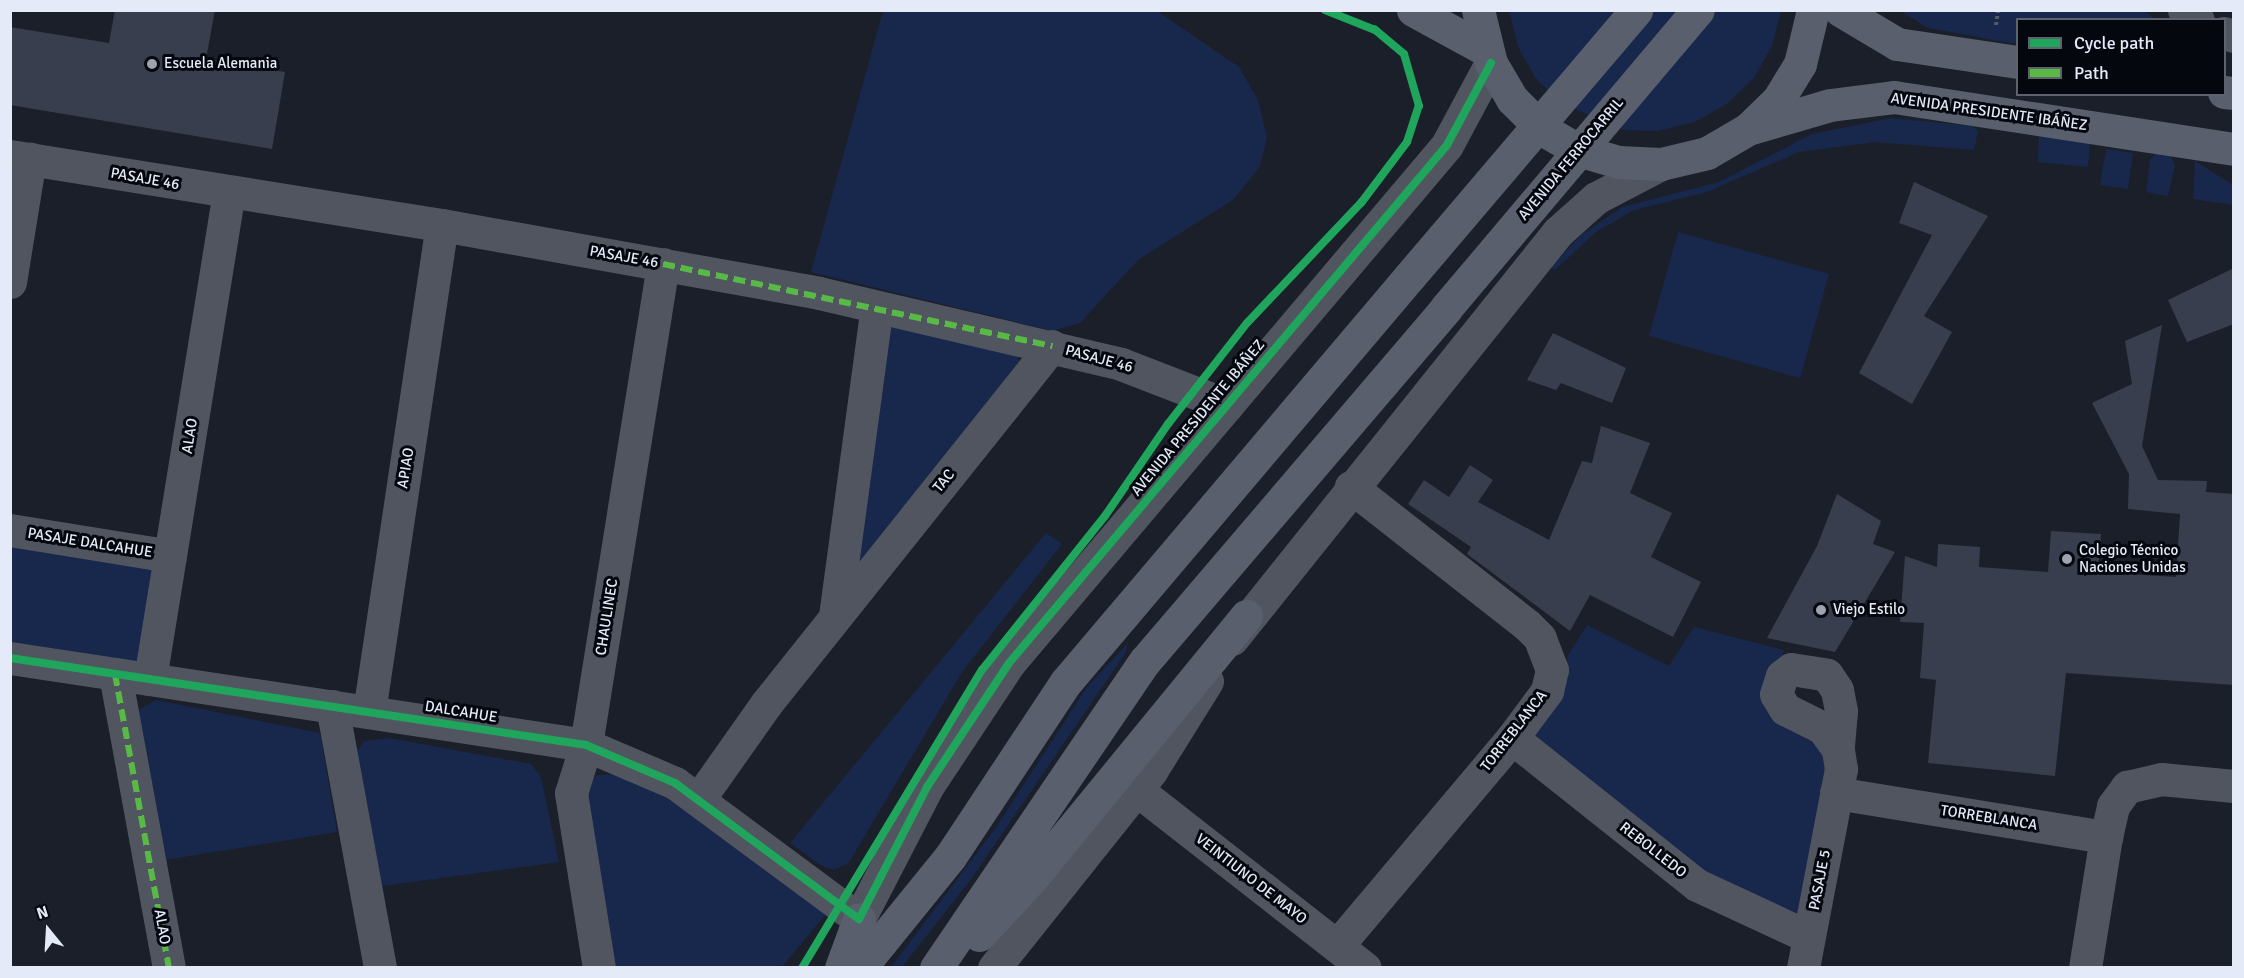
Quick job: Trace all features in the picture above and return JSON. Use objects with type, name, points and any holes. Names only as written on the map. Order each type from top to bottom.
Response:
[{"type":"main road","points":[[1413,10],[1488,57]]},
{"type":"main road","name":"AVENIDA PRESIDENTE IBÁÑEZ","points":[[1478,10],[1488,57],[1512,99],[1560,140],[1618,162],[1661,164],[1707,153],[1748,129],[1778,100],[1800,64],[1813,10]]},
{"type":"main road","points":[[860,968],[950,857],[1066,682],[1636,10]]},
{"type":"main road","name":"AVENIDA FERROCARRIL","points":[[936,968],[1145,661],[1698,10]]},
{"type":"main road","points":[[1840,10],[1897,44],[2016,62]]},
{"type":"main road","name":"AVENIDA PRESIDENTE IBÁÑEZ","points":[[1748,129],[1830,105],[1894,97],[2226,153]]},
{"type":"main road","points":[[941,968],[1031,879],[1246,616]]},
{"type":"main road","points":[[841,968],[859,919]]},
{"type":"street","name":"AVENIDA PRESIDENTE IBÁÑEZ","points":[[859,919],[927,787],[1009,663],[1447,145],[1488,57]]},
{"type":"street","name":"PASAJE 46","points":[[20,158],[442,225],[663,264],[877,307],[1052,346],[1121,364],[1227,405]]},
{"type":"street","points":[[10,282],[20,158]]},
{"type":"street","name":"AVENIDA PRESIDENTE IBÁÑEZ","points":[[994,967],[1137,790],[1246,616],[1558,232],[1596,198],[1661,164]]},
{"type":"street","name":"ALAO","points":[[150,679],[229,193]]},
{"type":"street","name":"APIAO","points":[[369,712],[442,225]]},
{"type":"street","name":"CHAULINEC","points":[[599,968],[570,793],[586,744],[663,264]]},
{"type":"street","name":"TAC","points":[[835,616],[877,307]]},
{"type":"street","name":"TAC","points":[[699,799],[835,616],[1052,346]]},
{"type":"street","name":"TORREBLANCA","points":[[1337,946],[1512,738],[1551,682],[1548,653],[1540,638],[1351,488]]},
{"type":"street","name":"PASAJE DALCAHUE","points":[[10,530],[170,556]]},
{"type":"street","name":"DALCAHUE","points":[[10,658],[586,744],[644,767],[699,799],[859,919]]},
{"type":"street","name":"ALAO","points":[[115,674],[169,968]]},
{"type":"street","points":[[332,706],[380,968]]},
{"type":"street","name":"REBOLLEDO","points":[[1512,738],[1697,885],[1806,952]]},
{"type":"street","name":"PASAJE 5","points":[[1806,952],[1836,793],[1838,749]]},
{"type":"street","points":[[2085,968],[2113,806],[2127,787],[2161,780],[2234,786]]},
{"type":"street","name":"VEINTIUNO DE MAYO","points":[[1137,790],[1365,968]]},
{"type":"street","name":"TORREBLANCA","points":[[1836,793],[2106,837]]},
{"type":"shaded area","points":[[1781,10],[1781,12],[1772,46],[1754,78],[1728,103],[1695,122],[1657,131],[1623,130],[1559,102],[1535,77],[1518,47],[1509,11]]},
{"type":"shaded area","points":[[883,11],[1157,11],[1239,67],[1258,100],[1267,138],[1260,166],[1234,199],[1138,260],[1080,323],[1053,331],[811,272]]},
{"type":"shaded area","points":[[1900,11],[2145,11],[2154,18],[2016,18],[2016,44],[1928,28]]},
{"type":"shaded area","points":[[1892,118],[1972,126],[1978,131],[1974,150],[1875,142],[1799,152],[1707,192],[1634,210],[1596,232],[1555,270],[1551,267],[1581,235],[1622,207],[1719,182],[1812,134]]},
{"type":"shaded area","points":[[2039,136],[2090,142],[2088,167],[2038,162]]},
{"type":"shaded area","points":[[2106,149],[2133,153],[2128,189],[2100,185]]},
{"type":"shaded area","points":[[2157,153],[2170,155],[2175,165],[2168,196],[2146,192],[2150,159]]},
{"type":"shaded area","points":[[2195,161],[2233,185],[2233,205],[2193,199]]},
{"type":"shaded area","points":[[1678,232],[1829,274],[1800,378],[1649,336]]},
{"type":"shaded area","points":[[892,327],[1013,351],[1020,361],[849,577],[884,334]]},
{"type":"shaded area","points":[[1046,533],[1062,544],[962,672],[848,864],[833,870],[820,865],[790,843]]},
{"type":"shaded area","points":[[10,535],[162,560],[144,670],[11,649]]},
{"type":"shaded area","points":[[1587,625],[1669,666],[1694,627],[1784,650],[1778,669],[1828,762],[1797,916],[1701,874],[1536,736],[1535,727],[1568,677],[1567,657]]},
{"type":"shaded area","points":[[1128,643],[1125,654],[969,882],[902,967],[891,967],[995,829],[1087,687]]},
{"type":"shaded area","points":[[156,700],[320,733],[337,832],[165,860],[138,710]]},
{"type":"shaded area","points":[[389,738],[531,764],[541,777],[559,862],[382,886],[356,753],[364,741]]},
{"type":"shaded area","points":[[622,774],[687,809],[826,914],[782,967],[611,967],[584,808],[589,782],[597,775]]},
{"type":"building","name":"Escuela Alemania","points":[[115,10],[215,10],[206,59],[285,72],[272,149],[10,105],[10,27],[109,43]]},
{"type":"building","points":[[1914,182],[1988,216],[1924,316],[1952,332],[1912,404],[1859,373],[1932,235],[1899,223]]},
{"type":"building","points":[[2234,268],[2234,324],[2187,342],[2168,300]]},
{"type":"building","points":[[2162,325],[2142,446],[2158,480],[2207,481],[2206,492],[2234,494],[2234,685],[2066,673],[2055,776],[1928,763],[1936,680],[1920,678],[1924,623],[1900,622],[1905,556],[1937,567],[1938,544],[1980,547],[1979,567],[2048,572],[2051,531],[2101,534],[2098,572],[2176,577],[2180,514],[2128,509],[2129,474],[2092,403],[2132,384],[2125,341]]},
{"type":"building","points":[[1553,333],[1626,368],[1612,403],[1561,383],[1556,390],[1527,380]]},
{"type":"building","points":[[1601,426],[1650,443],[1630,493],[1672,513],[1651,557],[1701,582],[1673,637],[1590,595],[1570,631],[1467,554],[1471,547],[1408,504],[1424,480],[1449,497],[1470,465],[1493,480],[1478,502],[1549,540],[1582,461],[1592,463]]},
{"type":"building","name":"Viejo Estilo","points":[[1837,494],[1881,521],[1873,544],[1895,552],[1835,652],[1767,638],[1817,546]]},
{"type":"marked path","points":[[663,264],[1052,346]]},
{"type":"marked path","points":[[115,674],[169,968]]},
{"type":"cycle path","points":[[802,968],[982,670],[1105,516],[1168,424],[1247,323],[1361,203],[1407,142],[1419,106],[1404,54],[1375,30],[1325,10]]},
{"type":"cycle path","points":[[10,658],[586,745],[675,783],[859,919],[927,787],[1009,663],[1447,145],[1491,63]]},
{"type":"place","name":"Escuela Alemania","points":[[152,64]]},
{"type":"place","name":"Colegio Técnico Naciones Unidas","points":[[2067,559]]},
{"type":"place","name":"Viejo Estilo","points":[[1821,610]]}]
